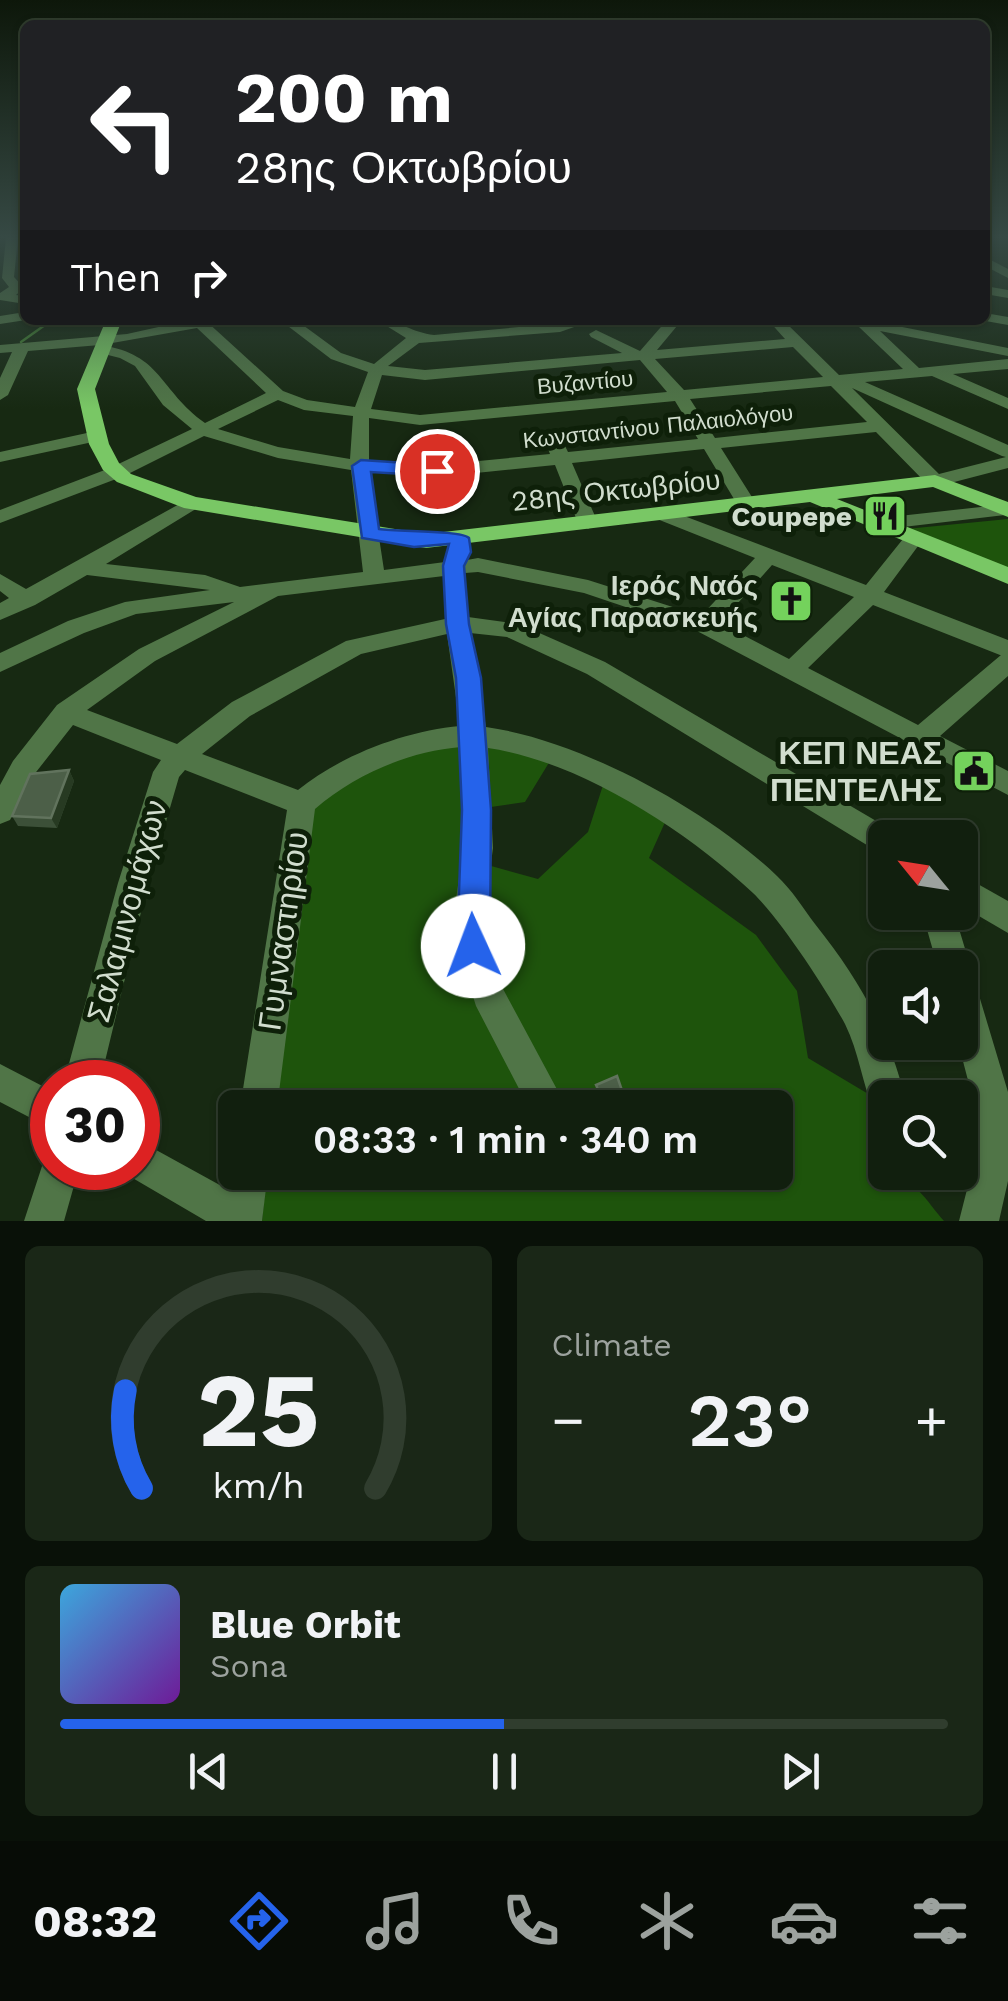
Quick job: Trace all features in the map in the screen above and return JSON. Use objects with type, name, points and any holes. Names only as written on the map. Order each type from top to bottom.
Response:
[{"type":"main road","points":[[107,336],[86,389],[96,436],[106,460],[117,472]]},
{"type":"main road","name":"28ης Οκτωβρίου","points":[[117,472],[142,488],[192,503],[369,534],[448,539],[814,497],[851,502]]},
{"type":"main road","points":[[851,502],[935,481],[1007,509]]},
{"type":"main road","points":[[851,502],[888,527],[1008,576]]},
{"type":"street","points":[[0,349],[174,325]]},
{"type":"street","name":"Βυζαντίου","points":[[202,325],[277,394],[304,405],[436,420],[546,420],[681,396],[1008,364]]},
{"type":"street","points":[[294,325],[327,355],[376,370],[454,375],[797,342]]},
{"type":"street","points":[[393,325],[416,338],[587,326],[638,357],[681,396],[746,506]]},
{"type":"street","points":[[638,357],[670,325]]},
{"type":"street","points":[[780,325],[840,380],[935,481],[1008,462]]},
{"type":"street","points":[[865,325],[925,372],[1008,404]]},
{"type":"street","points":[[869,325],[1008,352]]},
{"type":"street","points":[[107,336],[139,359],[152,372],[168,400],[204,430]]},
{"type":"street","points":[[374,577],[361,466],[360,414],[376,370],[416,338]]},
{"type":"street","points":[[0,396],[22,347]]},
{"type":"street","points":[[840,380],[1008,452]]},
{"type":"street","points":[[0,518],[117,472],[277,394]]},
{"type":"street","points":[[546,420],[588,523]]},
{"type":"street","name":"Κωνσταντίνου Παλαιολόγου","points":[[204,430],[244,444],[416,472],[881,426]]},
{"type":"street","points":[[0,457],[96,436]]},
{"type":"street","points":[[0,612],[84,568],[192,503]]},
{"type":"street","points":[[888,527],[899,522],[1007,509]]},
{"type":"street","points":[[664,514],[1008,649]]},
{"type":"street","points":[[792,670],[871,594],[914,538]]},
{"type":"street","points":[[448,539],[438,552],[454,566],[457,624],[474,736],[478,848],[472,900],[473,946],[488,994],[539,1090]]},
{"type":"street","points":[[705,625],[769,556]]},
{"type":"street","points":[[0,662],[76,627],[133,607],[478,565],[588,587],[705,625],[1008,784]]},
{"type":"street","points":[[84,568],[205,582],[238,592]]},
{"type":"street","points":[[0,581],[27,600]]},
{"type":"street","points":[[0,812],[10,763],[80,698],[130,665],[284,586]]},
{"type":"street","name":"Σαλαμινομάχων","points":[[88,1060],[158,790],[182,755],[241,709],[354,648],[457,624],[511,630],[596,668],[868,831]]},
{"type":"street","points":[[922,737],[1008,662]]},
{"type":"street","points":[[66,712],[302,804]]},
{"type":"street","name":"Γυμναστηρίου","points":[[261,1090],[302,804],[316,790],[393,751],[474,736],[580,764],[622,785],[766,885],[849,992],[870,1037],[882,1080]]},
{"type":"street","points":[[978,899],[1008,918]]},
{"type":"street","points":[[978,1050],[996,1115],[994,1158],[978,1221]]},
{"type":"street","points":[[0,1082],[30,1099]]},
{"type":"street","points":[[160,1173],[242,1220],[246,1190]]},
{"type":"street","points":[[44,1221],[53,1190]]},
{"type":"green space","points":[[1008,519],[1008,569],[906,529]]},
{"type":"green space","points":[[464,740],[550,761],[525,802],[484,808],[484,864],[538,879],[588,832],[604,782],[666,820],[649,858],[756,935],[797,991],[808,1058],[868,1094],[868,1190],[918,1190],[944,1221],[262,1221],[265,1190],[793,1190],[793,1090],[276,1090],[303,822],[319,800],[350,773]]},
{"type":"building","points":[[69,770],[51,818],[12,816],[30,774]]},
{"type":"building","points":[[617,1076],[622,1090],[598,1090],[596,1085]]},
{"type":"waterway","points":[[21,342],[45,325]]},
{"type":"place","name":"Coupepe","points":[[885,516]]},
{"type":"place","name":"Ιερός Ναός Αγίας Παρασκευής","points":[[791,601]]},
{"type":"place","name":"ΚΕΠ ΝΕΑΣ ΠΕΝΤΕΛΗΣ","points":[[974,771]]},
{"type":"route","points":[[437,471],[361,466],[369,534],[414,540],[459,538],[460,552],[454,566],[457,624],[468,678],[477,810],[473,946]]}]
